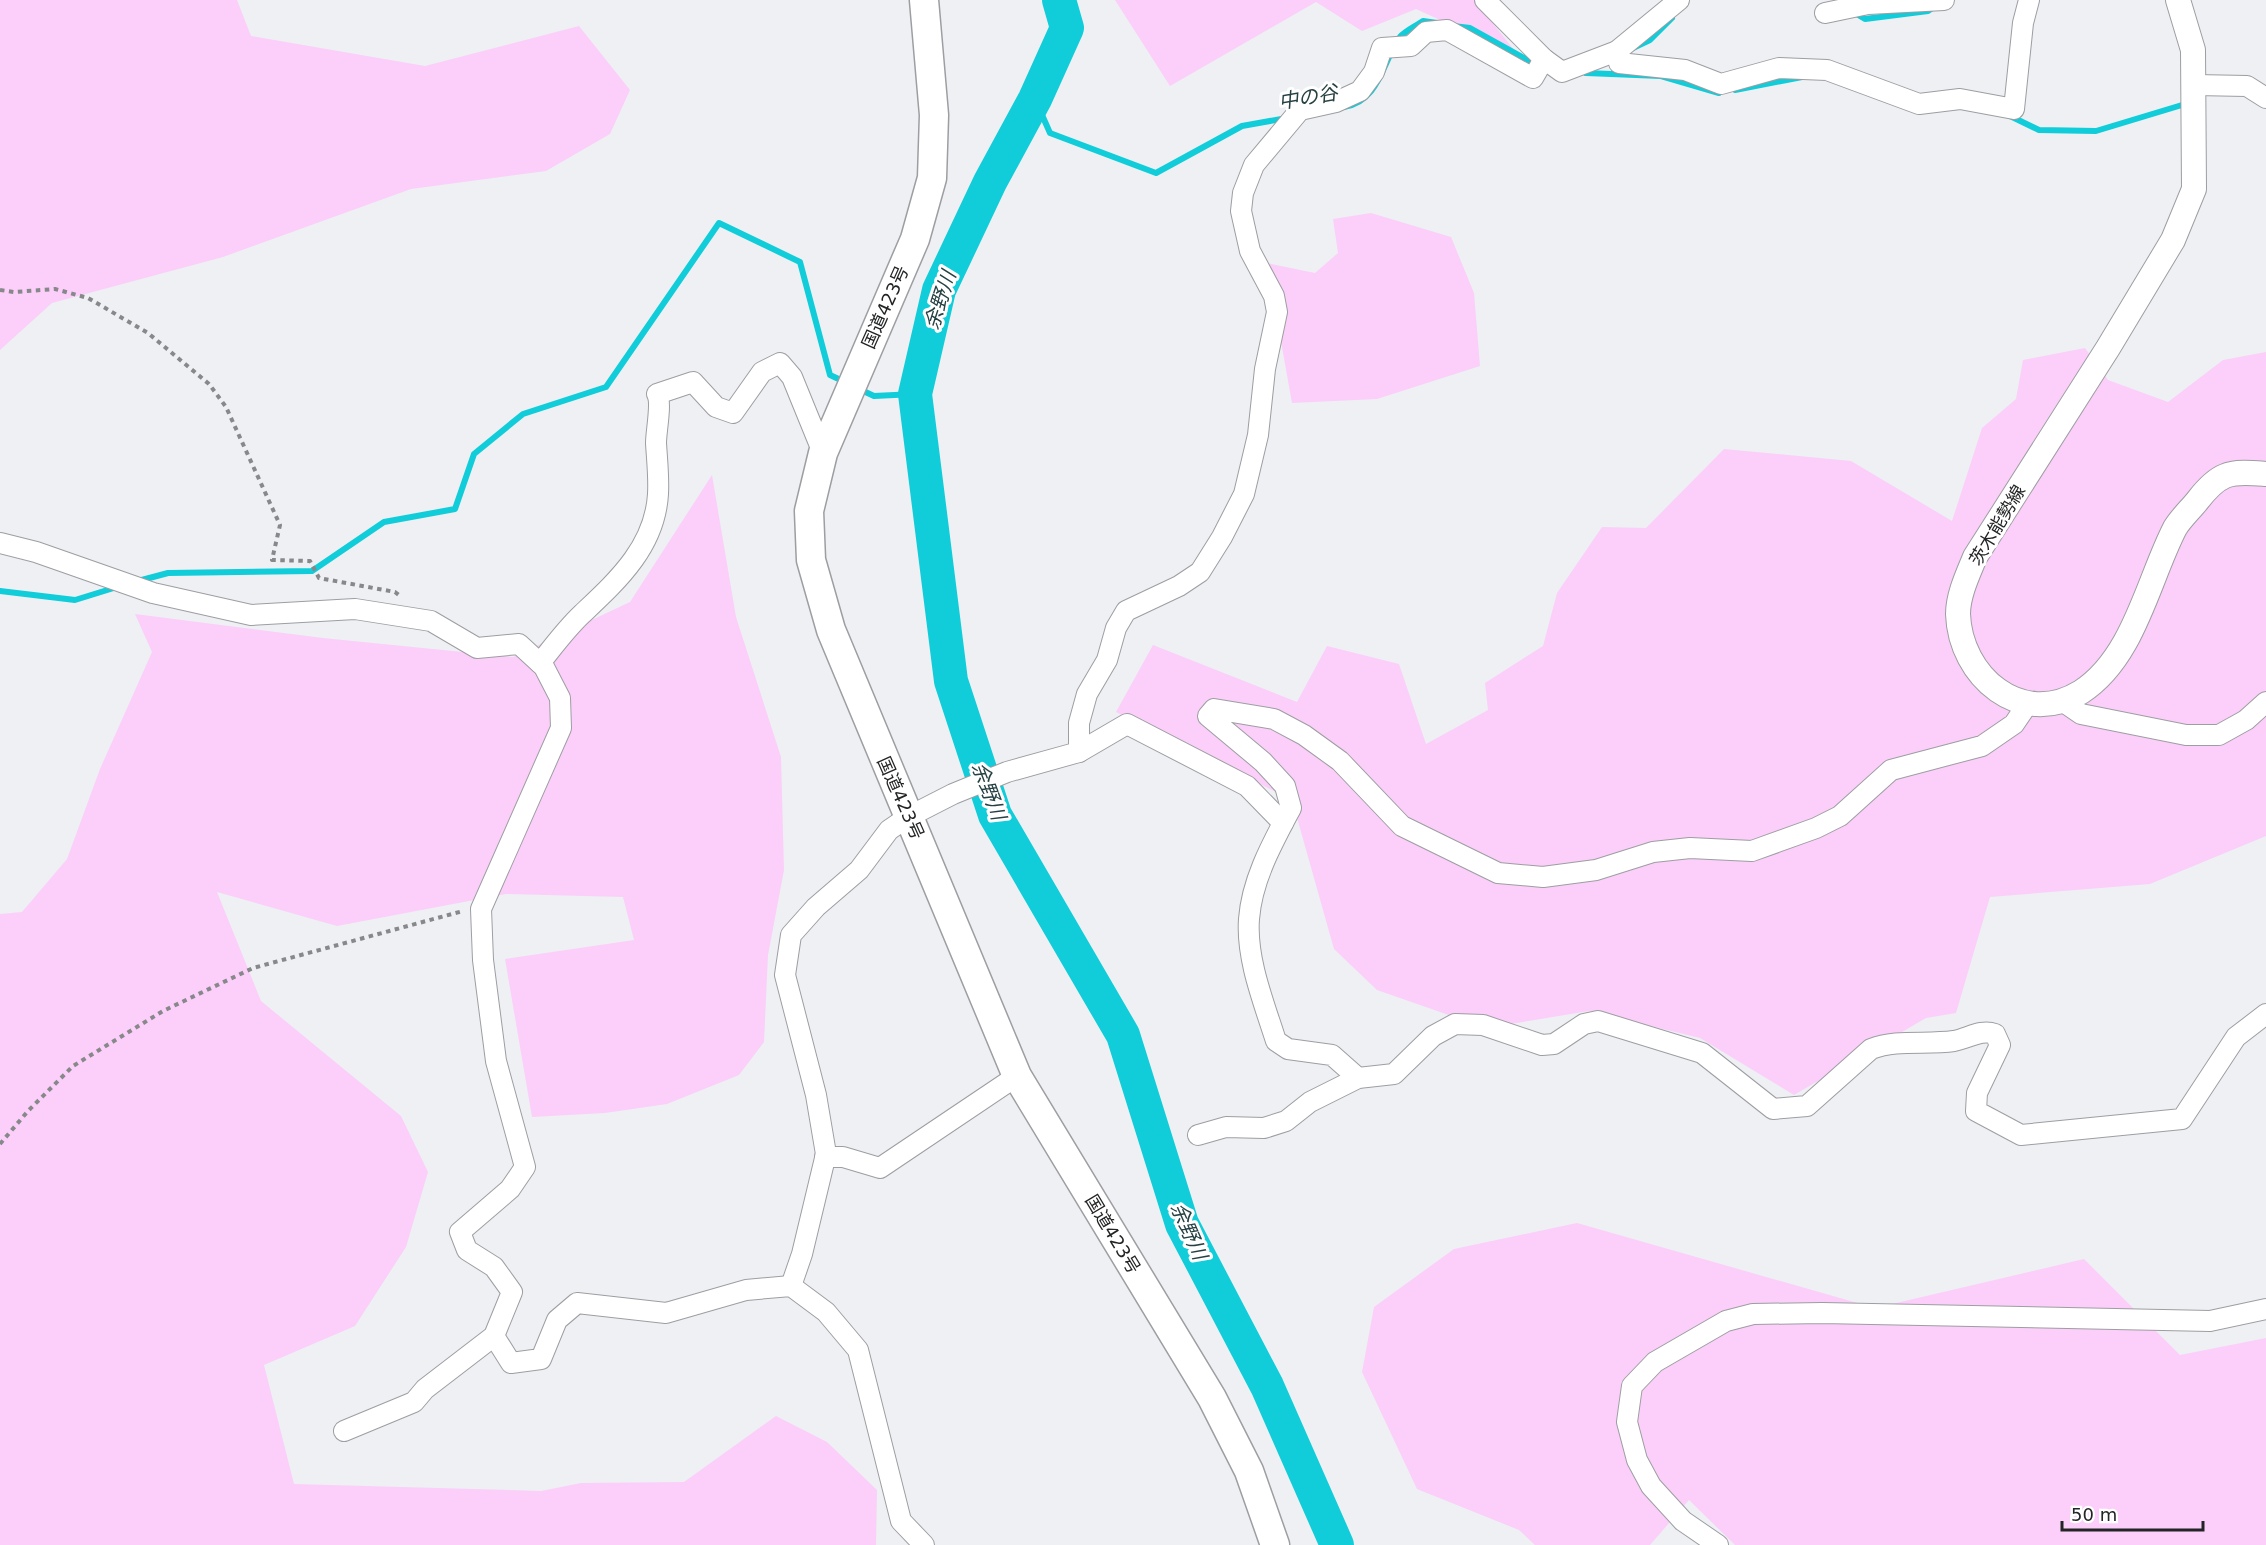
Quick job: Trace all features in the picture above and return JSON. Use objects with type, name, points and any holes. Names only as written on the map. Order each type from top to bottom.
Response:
[{"type":"highway","name":"国道423号","points":[[924,0],[933,115],[932,178],[915,239],[847,391],[823,453],[809,511],[811,560],[831,630],[908,817],[930,862],[1017,1076],[1212,1398],[1249,1471],[1275,1545]]},
{"type":"main road","name":"茨木能勢線","points":[[2178,0],[2193,50],[2194,189],[2173,240],[2108,348],[1975,557],[1964,585],[1958,613],[1964,644],[1976,669],[1994,689],[2016,702],[2062,701],[2082,691],[2112,662],[2145,602],[2176,526],[2207,489],[2226,476],[2266,474]]},
{"type":"street","points":[[1485,0],[1544,59],[1562,72],[1617,51],[1679,0]]},
{"type":"street","points":[[1825,13],[1868,4],[1944,0]]},
{"type":"street","points":[[1617,51],[1619,63],[1685,70],[1721,84],[1779,68],[1827,70],[1919,104],[1960,99],[2014,109],[2023,23],[2030,0]]},
{"type":"street","points":[[1079,752],[1078,723],[1087,694],[1107,660],[1116,628],[1126,611],[1179,586],[1200,572],[1222,537],[1244,494],[1258,435],[1265,369],[1277,312],[1274,296],[1250,251],[1241,211],[1243,193],[1254,165],[1300,110],[1336,102],[1360,91],[1374,72],[1382,48],[1411,46],[1426,32],[1447,30],[1533,78],[1544,59]]},
{"type":"street","points":[[2195,86],[2247,86],[2266,98]]},
{"type":"street","points":[[540,663],[581,615],[601,598],[637,557],[651,525],[658,495],[656,423],[660,399],[657,394],[693,382],[716,407],[733,413],[762,372],[780,363],[792,377],[823,453]]},
{"type":"street","points":[[0,543],[36,552],[153,593],[251,615],[355,609],[431,621],[477,648],[519,644],[540,663],[560,698],[561,728],[481,909],[483,960],[496,1060],[525,1167],[510,1189],[460,1232],[466,1250],[494,1267],[512,1292],[494,1336],[425,1389],[414,1402],[344,1431]]},
{"type":"street","points":[[2062,701],[2081,714],[2186,735],[2219,735],[2246,720],[2266,702]]},
{"type":"street","points":[[1358,1078],[1332,1055],[1288,1048],[1276,1041],[1250,945],[1249,919],[1261,868],[1291,807],[1286,786],[1263,762],[1209,716],[1214,708],[1274,719],[1304,735],[1340,761],[1402,826],[1498,873],[1543,878],[1596,870],[1653,852],[1690,848],[1752,851],[1816,828],[1840,816],[1891,770],[1982,746],[2014,724],[2029,702]]},
{"type":"street","points":[[791,1286],[802,1254],[825,1157],[816,1095],[785,975],[791,935],[816,907],[859,870],[889,830],[908,817],[953,794],[1007,772],[1079,752],[1127,724],[1247,786],[1283,823]]},
{"type":"street","points":[[1198,1136],[1226,1127],[1264,1128],[1286,1121],[1310,1102],[1358,1078],[1394,1074],[1433,1036],[1455,1024],[1483,1026],[1542,1045],[1554,1044],[1584,1024],[1598,1021],[1702,1053],[1773,1109],[1807,1106],[1871,1049],[1884,1044],[1955,1041],[1987,1031],[1995,1034],[2000,1045],[1977,1093],[1976,1112],[2020,1135],[2182,1119],[2236,1037],[2266,1014]]},
{"type":"street","points":[[825,1157],[843,1157],[880,1167],[1017,1076]]},
{"type":"street","points":[[494,1336],[511,1363],[541,1359],[557,1320],[577,1303],[666,1313],[746,1290],[791,1286],[826,1312],[858,1350],[901,1521],[924,1545]]},
{"type":"street","points":[[1718,1545],[1683,1521],[1651,1486],[1637,1460],[1627,1422],[1632,1386],[1655,1362],[1726,1321],[1753,1314],[1833,1313],[2210,1321],[2266,1309]]},
{"type":"path","points":[[0,290],[14,292],[55,289],[88,298],[148,333],[209,384],[226,407],[280,525],[272,560],[310,561],[319,578],[395,592],[404,599]]},
{"type":"path","points":[[0,1144],[28,1111],[73,1066],[163,1011],[253,968],[456,912],[481,909]]},
{"type":"shaded area","points":[[0,0],[237,0],[251,36],[425,66],[579,26],[630,90],[610,134],[546,171],[411,189],[223,257],[52,303],[0,350]]},
{"type":"shaded area","points":[[1115,0],[1474,0],[1519,56],[1416,9],[1362,31],[1316,2],[1170,86]]},
{"type":"shaded area","points":[[1371,213],[1451,237],[1474,293],[1480,366],[1377,399],[1292,403],[1267,263],[1315,273],[1338,253],[1333,219]]},
{"type":"shaded area","points":[[2085,348],[2108,380],[2168,402],[2223,360],[2266,352],[2266,836],[2150,884],[1990,897],[1956,1013],[1926,1018],[1794,1095],[1700,1038],[1589,1011],[1486,1028],[1377,990],[1334,949],[1292,800],[1116,712],[1153,645],[1297,702],[1327,646],[1399,664],[1426,744],[1488,710],[1485,683],[1543,646],[1557,593],[1602,527],[1646,528],[1724,449],[1851,461],[1952,521],[1982,428],[2016,399],[2023,360]]},
{"type":"shaded area","points":[[712,475],[736,617],[781,757],[784,870],[768,955],[764,1042],[739,1075],[667,1104],[605,1113],[532,1117],[505,959],[634,940],[623,897],[506,894],[337,926],[217,892],[261,1001],[401,1116],[428,1172],[406,1247],[355,1326],[264,1365],[294,1484],[541,1491],[581,1483],[684,1482],[776,1416],[827,1442],[877,1490],[876,1545],[0,1545],[0,914],[22,912],[67,859],[100,769],[152,652],[135,614],[323,638],[513,657],[630,602]]},
{"type":"shaded area","points":[[1577,1223],[1875,1308],[2084,1259],[2180,1355],[2266,1338],[2266,1545],[1735,1545],[1689,1500],[1650,1545],[1535,1545],[1519,1530],[1417,1489],[1362,1372],[1374,1307],[1454,1249]]},
{"type":"waterway","name":"余野川","points":[[1059,0],[1067,28],[1035,99],[990,182],[939,290],[915,394],[951,681],[995,815],[1123,1035],[1182,1224],[1267,1386],[1337,1545]]},
{"type":"waterway","name":"中の谷","points":[[1855,13],[1865,19],[1928,11],[1934,7]]},
{"type":"waterway","name":"中の谷","points":[[1633,48],[1650,40],[1672,18]]},
{"type":"waterway","name":"中の谷","points":[[1344,107],[1356,103],[1373,89],[1402,35],[1423,21],[1437,23]]},
{"type":"waterway","name":"中の谷","points":[[1453,26],[1470,28],[1538,66]]},
{"type":"waterway","points":[[1586,73],[1661,76],[1719,93]]},
{"type":"waterway","points":[[1735,90],[1802,77]]},
{"type":"waterway","name":"中の谷","points":[[1035,99],[1050,133],[1156,173],[1242,126],[1287,118]]},
{"type":"waterway","points":[[2008,115],[2039,130],[2096,131],[2182,105]]},
{"type":"waterway","points":[[138,581],[168,573],[312,571],[384,522],[455,509],[474,454],[523,414],[606,387],[719,223],[800,262],[830,375],[845,382]]},
{"type":"waterway","points":[[859,389],[874,396],[915,394]]},
{"type":"waterway","points":[[0,591],[75,600],[117,587]]}]
